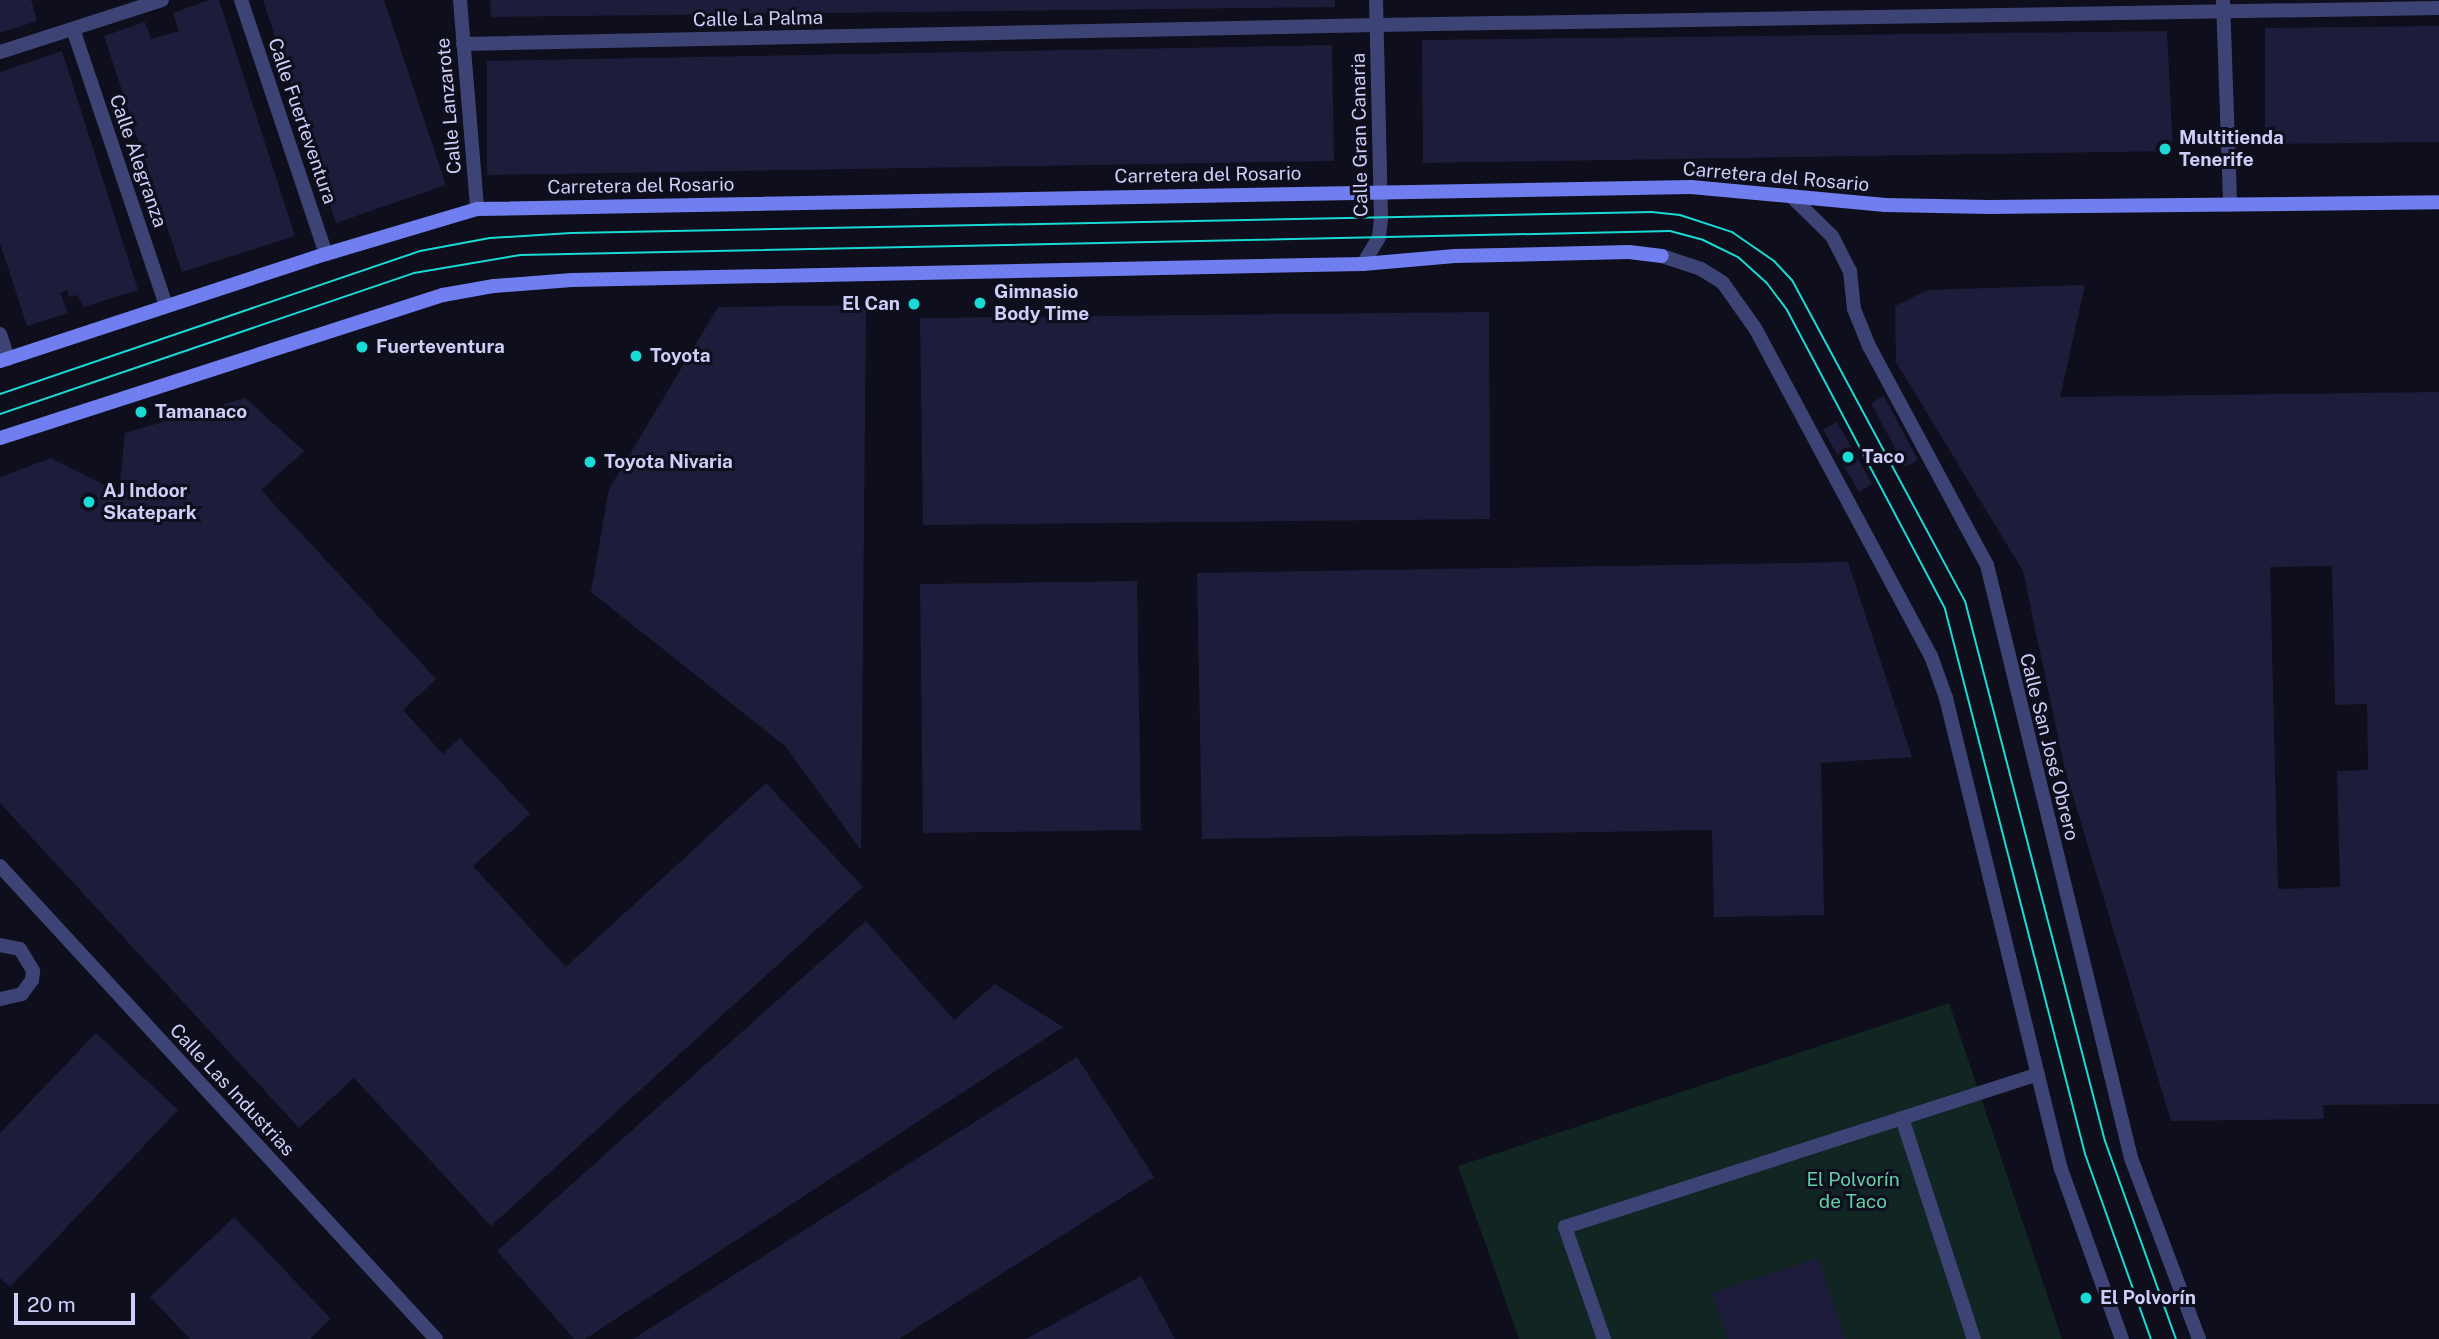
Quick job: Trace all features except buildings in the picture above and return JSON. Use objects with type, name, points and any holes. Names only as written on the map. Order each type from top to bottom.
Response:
[{"type":"main road","name":"Carretera del Rosario","points":[[4,360],[326,254],[477,209],[1691,187],[1793,198],[1990,207],[2439,202]]},
{"type":"main road","points":[[0,438],[443,295],[494,286],[612,279],[1363,264],[1455,256],[1629,252],[1662,256]]},
{"type":"street","points":[[0,52],[162,0]]},
{"type":"street","name":"Calle Fuerteventura","points":[[241,0],[326,254]]},
{"type":"street","name":"Calle Lanzarote","points":[[460,0],[477,209]]},
{"type":"street","name":"Calle Gran Canaria","points":[[1363,264],[1380,237],[1376,0]]},
{"type":"street","points":[[2223,5],[2230,205]]},
{"type":"street","name":"Calle La Palma","points":[[463,44],[2223,5],[2439,8]]},
{"type":"street","name":"Calle Alegranza","points":[[73,29],[166,306]]},
{"type":"street","name":"Calle San José Obrero","points":[[1793,198],[1832,236],[1850,271],[1854,309],[1869,346],[1987,565],[2131,1158],[2199,1339]]},
{"type":"street","points":[[1662,256],[1701,269],[1723,283],[1755,328],[1931,656],[1946,698],[2061,1169],[2122,1339]]},
{"type":"street","points":[[0,334],[4,360]]},
{"type":"street","name":"Calle Las Industrias","points":[[0,866],[436,1339]]},
{"type":"street","points":[[0,945],[20,949],[33,971],[28,988],[22,994],[0,999]]},
{"type":"street","points":[[1604,1339],[1565,1227],[2038,1074]]},
{"type":"street","points":[[1902,1118],[1974,1339]]},
{"type":"green space","name":"El Polvorín de Taco","points":[[1949,1003],[2062,1339],[1519,1339],[1458,1166]]},
{"type":"tram line","points":[[0,394],[420,251],[490,238],[571,233],[1652,212],[1680,215],[1732,232],[1774,261],[1792,280],[1965,601],[2105,1141],[2176,1339]]},
{"type":"tram line","points":[[0,414],[414,273],[520,255],[1670,231],[1703,240],[1738,257],[1766,282],[1787,310],[1945,609],[2085,1154],[2151,1339]]},
{"type":"place","name":"Multitienda Tenerife","points":[[2165,149]]},
{"type":"place","name":"Gimnasio Body Time","points":[[980,303]]},
{"type":"place","name":"El Can","points":[[914,304]]},
{"type":"place","name":"Fuerteventura","points":[[362,347]]},
{"type":"place","name":"Toyota","points":[[636,356]]},
{"type":"place","name":"Tamanaco","points":[[141,412]]},
{"type":"place","name":"Taco","points":[[1848,457]]},
{"type":"place","name":"Toyota Nivaria","points":[[590,462]]},
{"type":"place","name":"AJ Indoor Skatepark","points":[[89,502]]},
{"type":"place","name":"El Polvorín","points":[[2086,1298]]}]
